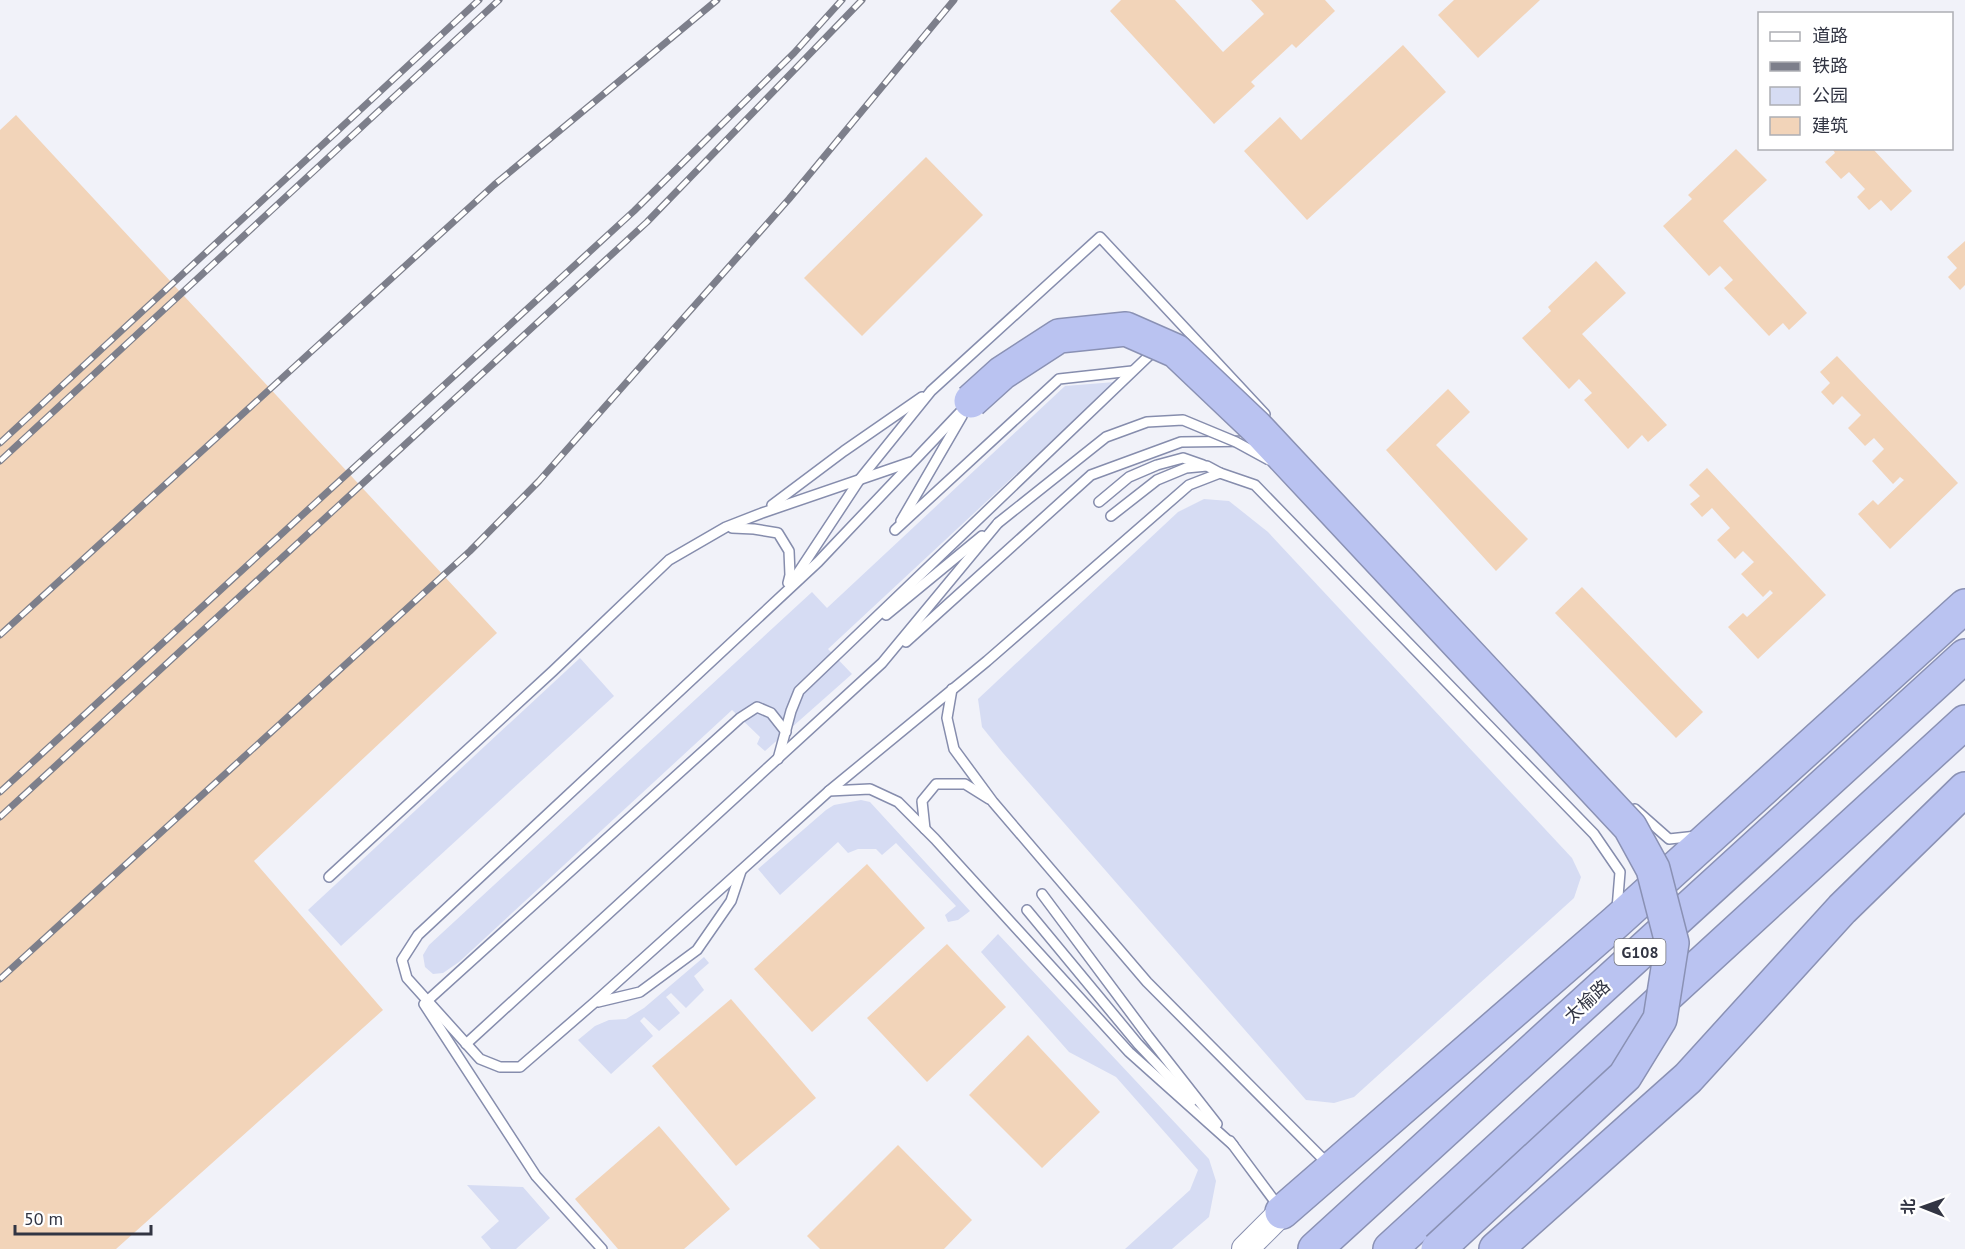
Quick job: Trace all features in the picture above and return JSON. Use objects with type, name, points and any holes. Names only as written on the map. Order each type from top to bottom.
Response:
[{"type":"highway","points":[[971,401],[1002,373],[1059,336],[1126,329],[1176,351],[1256,427],[1630,827],[1653,869],[1672,943],[1660,1019],[1625,1076],[1438,1249]]},
{"type":"highway","points":[[1282,1212],[1616,922],[1965,606]]},
{"type":"highway","points":[[1771,782],[1965,642]]},
{"type":"highway","name":"太榆路","points":[[1315,1249],[1965,656]]},
{"type":"highway","name":"G108","points":[[1390,1249],[1965,722]]},
{"type":"highway","points":[[1496,1249],[1688,1078],[1842,909],[1965,789]]},
{"type":"main road","points":[[1245,1249],[1282,1212]]},
{"type":"lane","points":[[762,513],[843,451],[931,391],[1100,237],[1274,423]]},
{"type":"lane","points":[[1173,332],[1181,324]]},
{"type":"lane","points":[[778,759],[799,691],[1165,340]]},
{"type":"lane","points":[[971,401],[895,530],[1059,379],[1132,371]]},
{"type":"lane","points":[[784,594],[860,479],[931,391]]},
{"type":"lane","points":[[602,1249],[536,1176],[407,978],[402,960],[418,935],[818,562],[971,401]]},
{"type":"lane","points":[[831,660],[1106,437],[1147,422],[1183,420],[1236,442],[1305,480]]},
{"type":"lane","points":[[466,1044],[1091,475],[1181,442],[1279,440]]},
{"type":"lane","points":[[1100,502],[1129,477],[1157,465],[1183,458],[1255,484],[1594,834],[1620,872],[1616,922]]},
{"type":"lane","points":[[329,877],[553,671],[669,560],[726,527],[914,461]]},
{"type":"lane","points":[[1111,516],[1157,480],[1186,468],[1207,466]]},
{"type":"lane","points":[[407,978],[480,1059],[500,1067],[520,1067],[829,791],[952,689],[1189,485],[1220,472]]},
{"type":"lane","points":[[882,663],[998,523]]},
{"type":"lane","points":[[726,527],[778,533],[789,551],[790,575],[784,594]]},
{"type":"lane","points":[[952,689],[946,718],[954,749],[993,802],[1147,982],[1333,1169]]},
{"type":"lane","points":[[427,1001],[740,717],[758,707],[771,713],[786,732]]},
{"type":"lane","points":[[925,829],[922,801],[936,784],[965,784],[993,802]]},
{"type":"lane","points":[[829,791],[870,789],[898,802],[1129,1052],[1233,1145]]},
{"type":"lane","points":[[1631,805],[1669,840],[1713,834]]},
{"type":"lane","points":[[595,1002],[640,992],[697,950],[731,901],[742,870]]},
{"type":"lane","points":[[1042,894],[1282,1212]]},
{"type":"lane","points":[[1027,910],[1138,1044],[1233,1145]]},
{"type":"green space","points":[[1115,382],[828,649],[852,674],[765,751],[757,744],[760,737],[732,710],[459,962],[443,973],[433,974],[425,967],[423,955],[429,945],[812,592],[827,608],[1065,386]]},
{"type":"green space","points":[[1204,499],[1229,501],[1268,532],[1572,858],[1581,877],[1574,898],[1354,1097],[1334,1103],[1306,1100],[982,727],[978,699],[1178,512]]},
{"type":"green space","points":[[580,658],[614,696],[341,946],[308,910]]},
{"type":"green space","points":[[861,800],[870,802],[970,911],[958,920],[948,922],[945,915],[956,906],[896,843],[882,855],[876,849],[858,849],[848,853],[838,842],[780,895],[758,869],[826,810],[834,805]]},
{"type":"green space","points":[[998,934],[1209,1159],[1216,1181],[1209,1217],[1172,1249],[1125,1249],[1190,1190],[1198,1170],[1116,1077],[1069,1052],[981,952]]},
{"type":"green space","points":[[704,957],[709,963],[694,976],[704,990],[686,1008],[671,993],[666,997],[680,1013],[659,1031],[644,1017],[640,1021],[653,1036],[611,1074],[578,1040],[595,1026],[609,1020],[626,1019],[644,1008]]},
{"type":"green space","points":[[467,1185],[523,1187],[550,1218],[516,1249],[491,1249],[481,1237],[499,1221]]},
{"type":"building","points":[[1121,0],[1175,0],[1223,52],[1264,14],[1251,0],[1325,0],[1335,11],[1296,48],[1292,44],[1251,82],[1255,86],[1214,124],[1110,11]]},
{"type":"building","points":[[1454,0],[1540,0],[1478,58],[1438,15]]},
{"type":"building","points":[[1403,45],[1446,92],[1307,220],[1244,151],[1280,117],[1301,140]]},
{"type":"building","points":[[16,115],[497,633],[254,861],[383,1010],[116,1249],[0,1249],[0,130]]},
{"type":"building","points":[[1736,149],[1767,180],[1723,221],[1807,313],[1789,330],[1783,323],[1769,336],[1724,288],[1733,280],[1720,266],[1709,276],[1663,226],[1692,199],[1688,195]]},
{"type":"building","points":[[1833,150],[1874,150],[1912,191],[1891,211],[1881,200],[1869,210],[1857,197],[1865,189],[1849,172],[1841,179],[1825,162],[1835,153]]},
{"type":"building","points":[[926,157],[983,215],[862,336],[804,278]]},
{"type":"building","points":[[1965,241],[1965,285],[1960,290],[1948,277],[1957,268],[1947,257]]},
{"type":"building","points":[[1596,261],[1626,293],[1582,334],[1667,425],[1648,442],[1642,435],[1628,449],[1584,400],[1592,393],[1579,379],[1569,389],[1522,338],[1551,311],[1548,307]]},
{"type":"building","points":[[1837,356],[1958,483],[1890,549],[1858,514],[1873,500],[1878,505],[1904,480],[1900,477],[1893,484],[1872,461],[1884,449],[1874,438],[1865,446],[1848,428],[1861,415],[1842,396],[1833,405],[1821,392],[1830,383],[1820,372]]},
{"type":"building","points":[[1448,389],[1470,412],[1436,445],[1528,539],[1496,571],[1386,450]]},
{"type":"building","points":[[1707,468],[1826,595],[1758,659],[1728,627],[1743,613],[1747,617],[1773,593],[1770,590],[1763,597],[1741,574],[1754,562],[1743,551],[1735,559],[1717,540],[1730,528],[1712,508],[1702,517],[1690,504],[1700,496],[1689,485]]},
{"type":"building","points":[[1582,587],[1703,712],[1676,738],[1555,613]]},
{"type":"building","points":[[867,864],[925,928],[812,1032],[754,969]]},
{"type":"building","points":[[947,944],[1006,1007],[927,1082],[867,1018]]},
{"type":"building","points":[[731,999],[816,1098],[736,1166],[652,1066]]},
{"type":"building","points":[[1028,1035],[1100,1112],[1042,1168],[969,1095]]},
{"type":"building","points":[[659,1126],[730,1209],[684,1249],[618,1249],[575,1199]]},
{"type":"building","points":[[898,1145],[972,1220],[944,1249],[820,1249],[807,1236]]},
{"type":"railway","points":[[0,443],[479,0]]},
{"type":"railway","points":[[0,461],[499,0]]},
{"type":"railway","points":[[0,635],[494,185],[717,0]]},
{"type":"railway","points":[[0,792],[634,211],[794,53],[842,0]]},
{"type":"railway","points":[[0,817],[647,222],[862,0]]},
{"type":"railway","points":[[0,979],[470,551],[539,481],[789,199],[954,0]]}]
